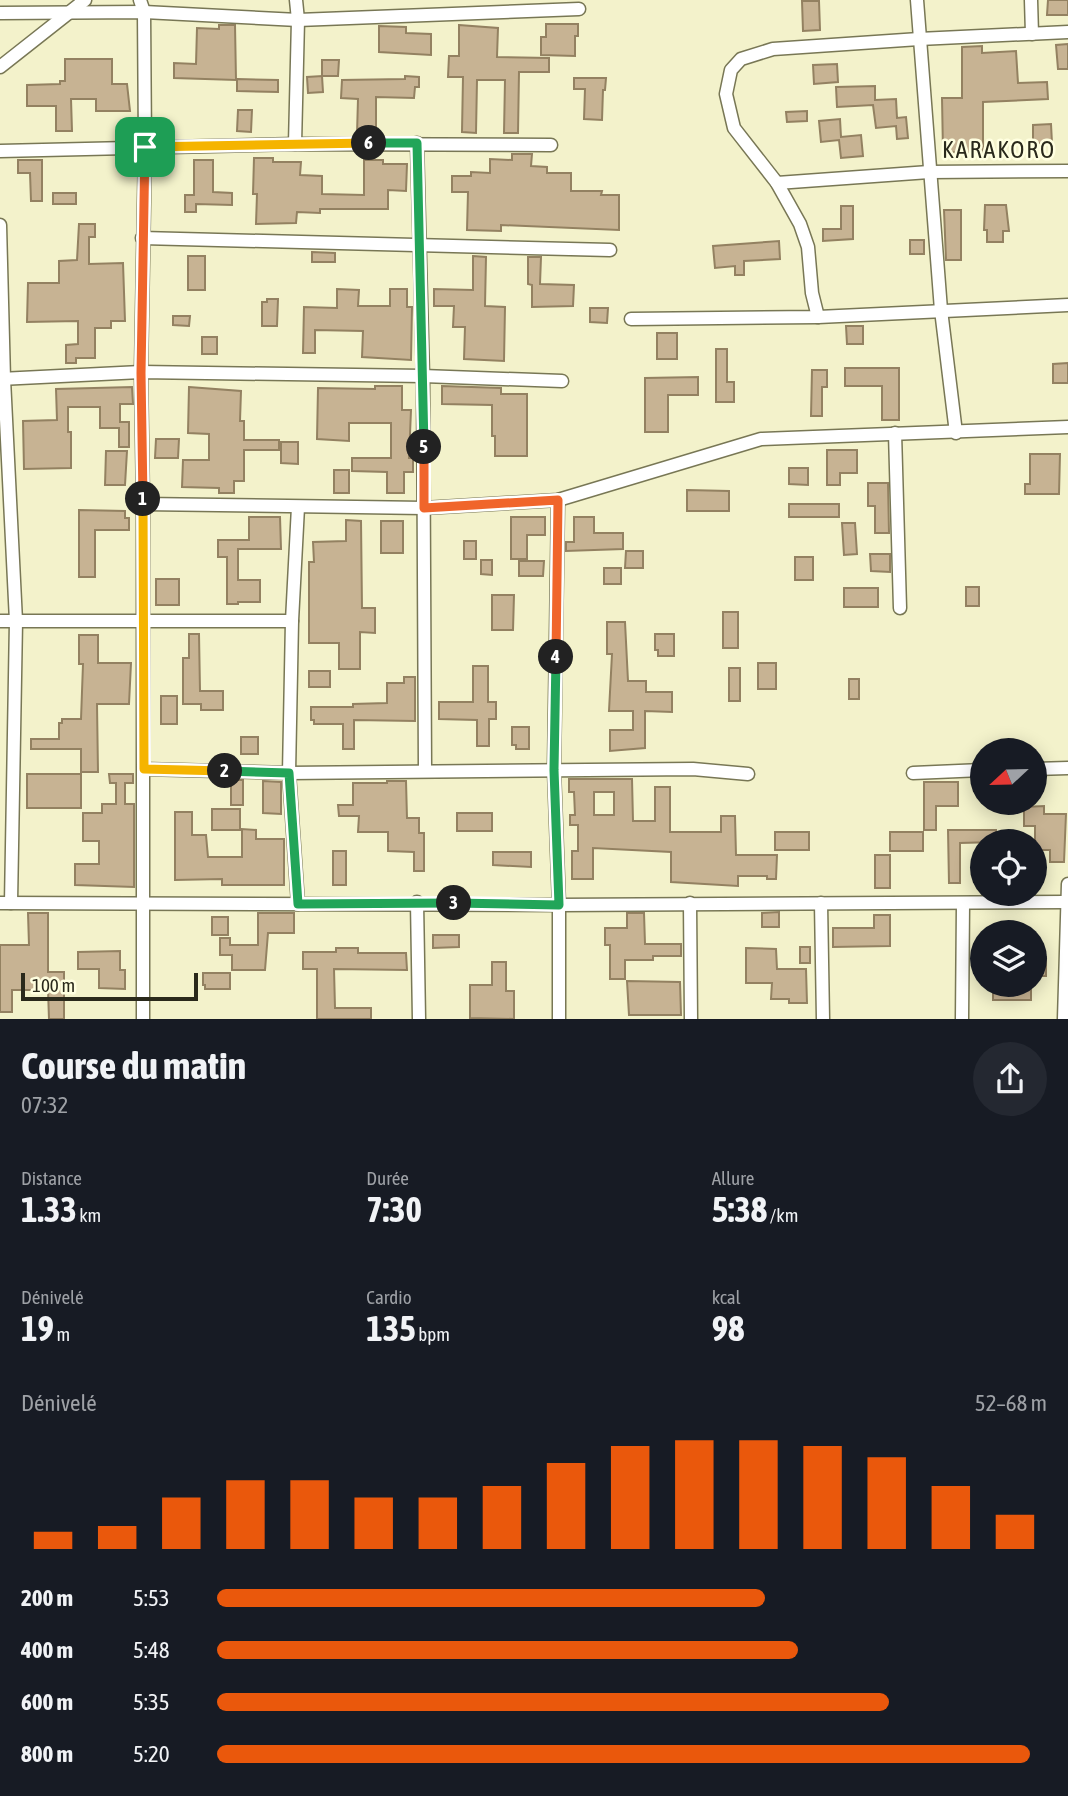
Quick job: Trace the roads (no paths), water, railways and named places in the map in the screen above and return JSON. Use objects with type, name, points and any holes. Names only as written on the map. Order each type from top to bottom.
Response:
[{"type":"street","points":[[0,67],[85,0]]},
{"type":"street","points":[[295,144],[298,20],[296,0]]},
{"type":"street","points":[[917,0],[941,310],[956,433]]},
{"type":"street","points":[[1031,0],[1032,34]]},
{"type":"street","points":[[142,6],[145,147],[141,373],[144,504],[143,1019]]},
{"type":"street","points":[[0,13],[142,6],[298,20],[579,9]]},
{"type":"street","points":[[818,317],[812,293],[808,247],[800,224],[777,183],[734,128],[726,94],[731,71],[741,59],[773,49],[919,38],[1068,32]]},
{"type":"street","points":[[417,143],[423,376],[425,770]]},
{"type":"street","points":[[0,151],[295,144],[551,145]]},
{"type":"street","points":[[777,183],[929,172],[1068,171]]},
{"type":"street","points":[[0,225],[5,490],[16,621],[5,903],[417,902],[559,905],[690,902],[1066,902]]},
{"type":"street","points":[[142,238],[610,250]]},
{"type":"street","points":[[631,319],[818,317],[1068,305]]},
{"type":"street","points":[[2,379],[141,373],[423,376],[562,381]]},
{"type":"street","points":[[144,504],[424,508],[558,500],[761,439],[1068,427]]},
{"type":"street","points":[[895,433],[900,608]]},
{"type":"street","points":[[558,500],[554,770],[559,905],[559,1019]]},
{"type":"street","points":[[298,507],[292,621],[289,773],[298,904]]},
{"type":"street","points":[[0,621],[292,621]]},
{"type":"street","points":[[1047,769],[1068,768]]},
{"type":"street","points":[[144,769],[289,773],[693,769],[748,774]]},
{"type":"street","points":[[913,773],[970,771]]},
{"type":"street","points":[[1065,1019],[1068,884]]},
{"type":"street","points":[[417,902],[419,1019]]},
{"type":"street","points":[[690,902],[691,1019]]},
{"type":"street","points":[[821,903],[823,1019]]},
{"type":"street","points":[[962,1019],[963,904]]},
{"type":"district","name":"KARAKORO","points":[[999,150]]}]
